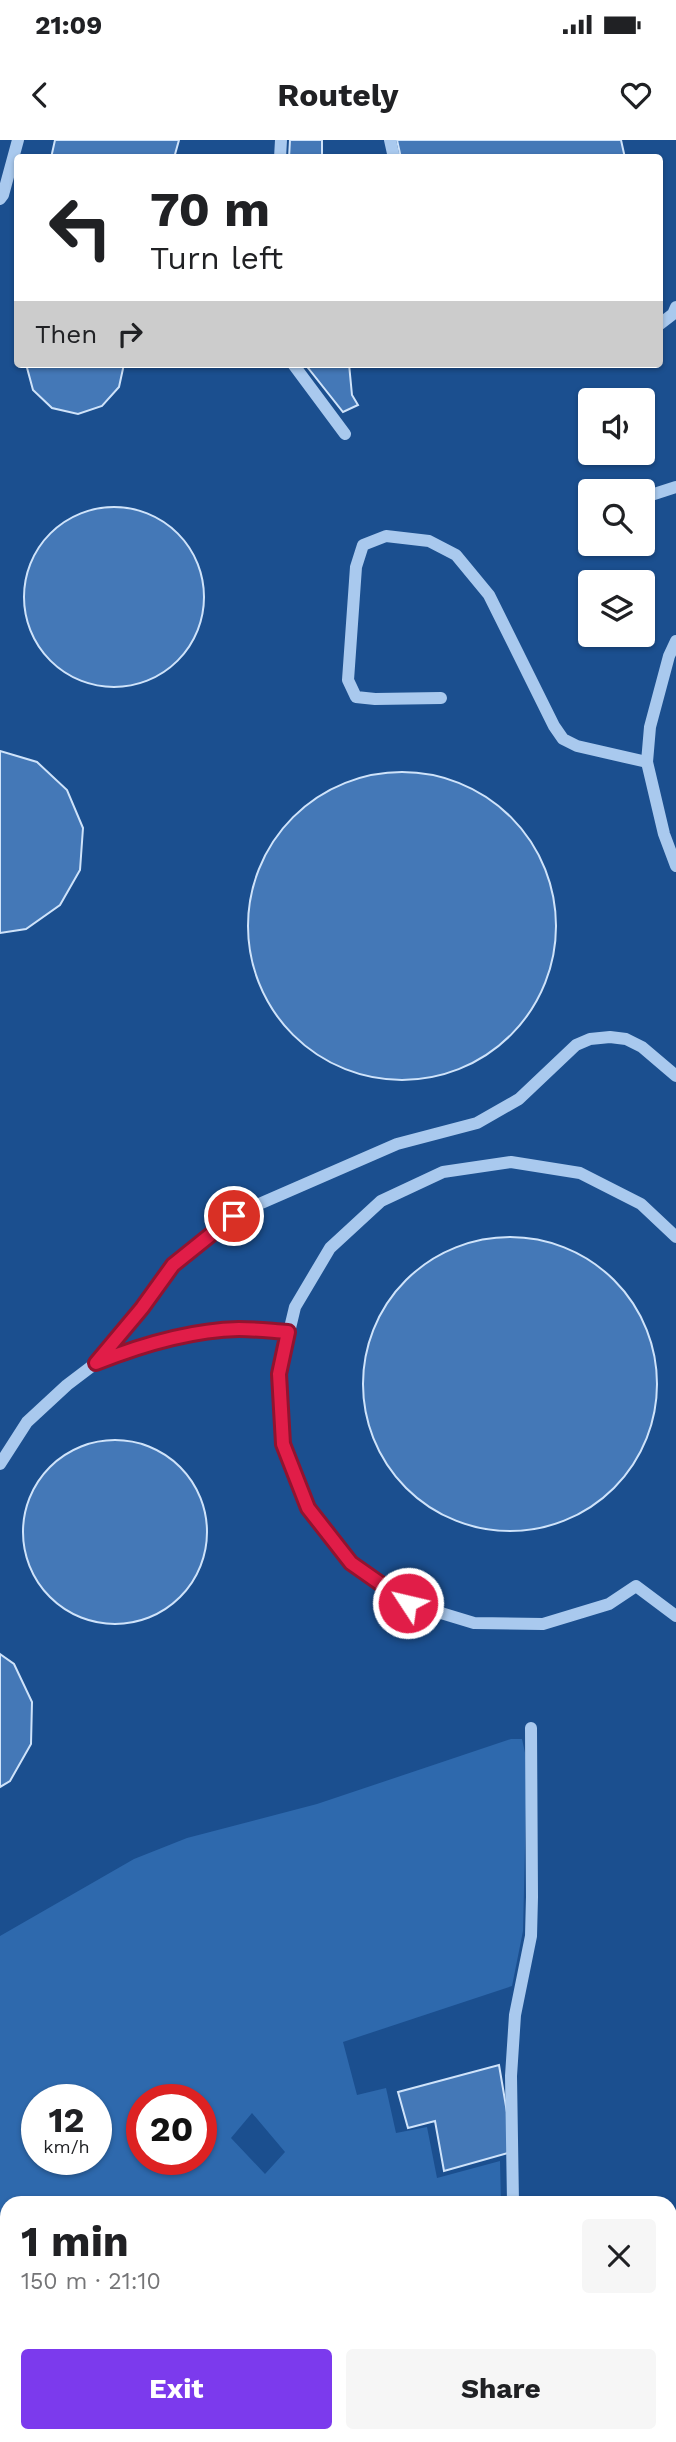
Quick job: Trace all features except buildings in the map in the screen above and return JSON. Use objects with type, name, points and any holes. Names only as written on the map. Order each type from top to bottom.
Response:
[{"type":"street","points":[[0,199],[4,195],[14,156]]},
{"type":"street","points":[[663,322],[673,314],[676,307]]},
{"type":"street","points":[[296,368],[345,434]]},
{"type":"street","points":[[655,494],[676,487]]},
{"type":"street","points":[[441,698],[356,697],[348,680],[356,567],[363,545],[386,536],[396,537],[429,541],[456,555],[489,595],[563,739],[577,746],[647,761]]},
{"type":"street","points":[[676,641],[669,656],[650,727],[647,761],[664,834],[676,866]]},
{"type":"street","points":[[0,1464],[27,1422],[67,1385],[96,1363],[142,1308],[173,1265],[234,1216],[397,1144],[477,1123],[519,1099],[576,1045],[590,1039],[626,1039],[642,1047],[676,1076]]},
{"type":"street","points":[[676,1237],[641,1204],[580,1173],[512,1162],[443,1172],[381,1201],[330,1248],[295,1307],[279,1374],[283,1444],[308,1508],[351,1563],[408,1603],[474,1623],[543,1624],[609,1604],[636,1586],[676,1616]]},
{"type":"street","points":[[96,1363],[130,1349],[182,1337],[237,1329],[288,1332]]},
{"type":"street","points":[[513,2196],[511,2076],[515,2015],[531,1936],[531,1728]]},
{"type":"shaded area","points":[[511,1739],[522,1739],[527,1762],[523,1931],[512,1986],[343,2042],[357,2095],[386,2088],[396,2133],[427,2127],[437,2178],[500,2161],[501,2196],[0,2196],[0,1936],[134,1859],[187,1838],[317,1804]],"holes":[[[252,2113],[285,2152],[265,2174],[231,2138]]]},
{"type":"route","points":[[234,1216],[173,1265],[142,1308],[96,1363],[130,1349],[182,1337],[237,1329],[288,1332],[279,1374],[283,1444],[308,1508],[351,1563],[408,1603]]}]
